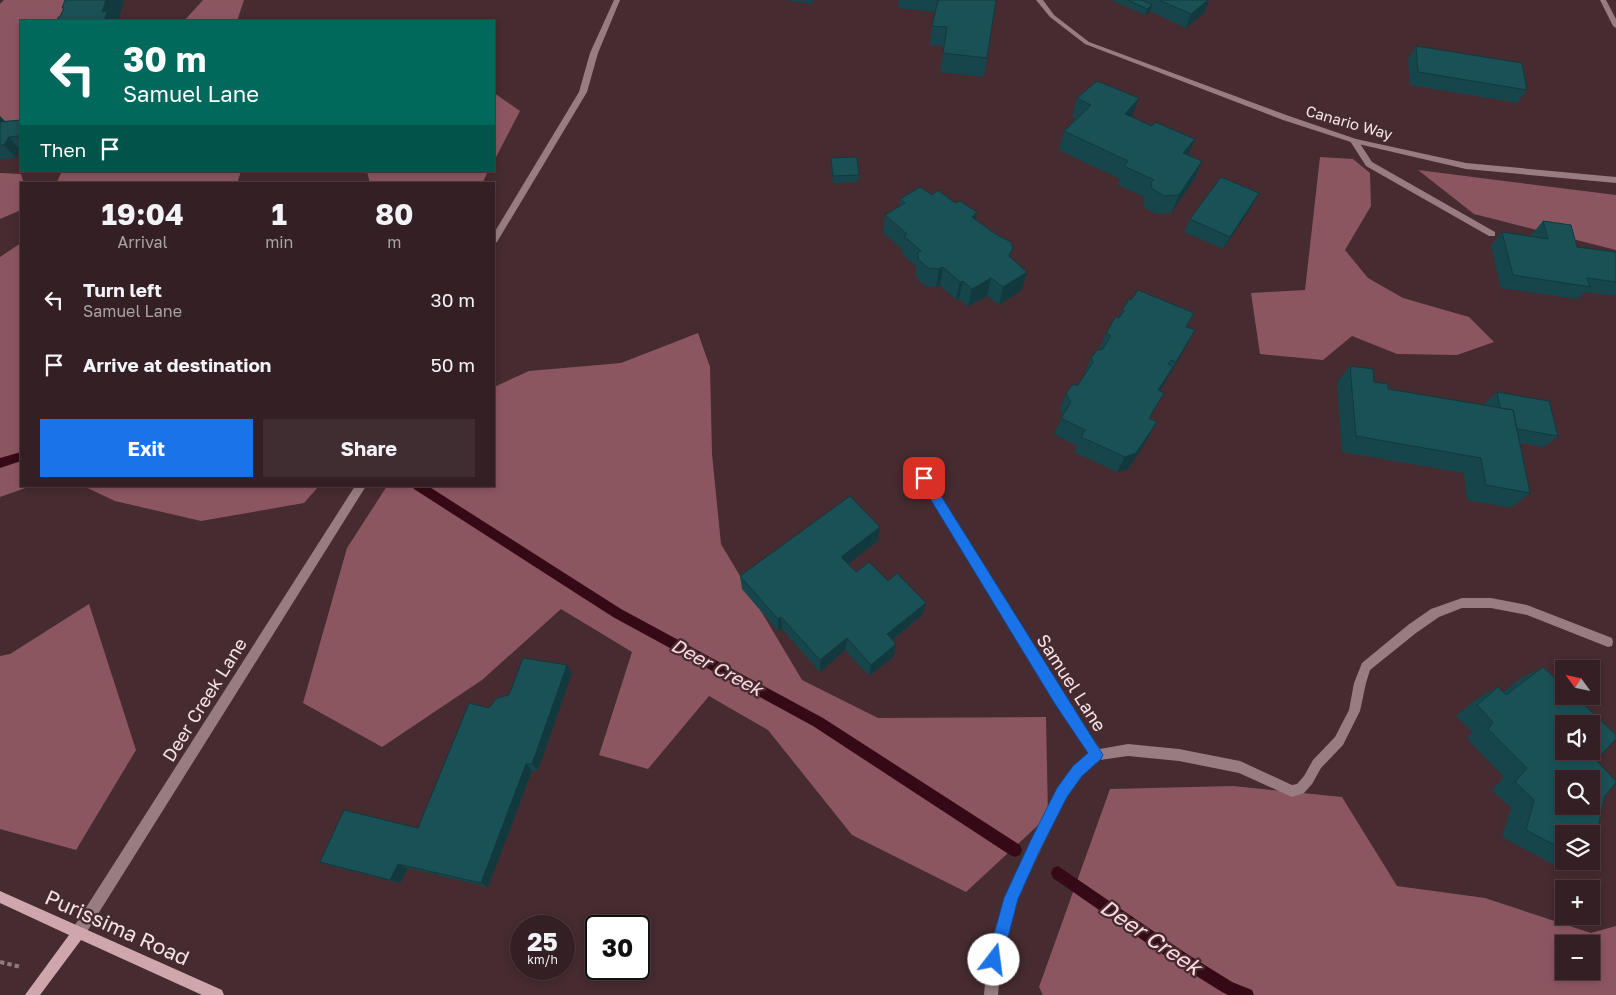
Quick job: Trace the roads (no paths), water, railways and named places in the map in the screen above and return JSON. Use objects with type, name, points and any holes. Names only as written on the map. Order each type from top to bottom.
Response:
[{"type":"street","points":[[495,238],[584,92],[594,53],[617,0]]},
{"type":"street","name":"Canario Way","points":[[1039,0],[1052,16],[1087,43],[1286,118],[1354,141],[1466,166],[1616,180]]},
{"type":"street","points":[[1603,0],[1616,26]]},
{"type":"street","points":[[1354,141],[1369,164],[1492,234]]},
{"type":"street","name":"Samuel Lane","points":[[924,478],[1060,700],[1097,755],[1077,771],[1062,792],[1011,898],[994,960],[991,995]]},
{"type":"street","name":"Deer Creek Lane","points":[[78,933],[360,487]]},
{"type":"street","points":[[1097,755],[1128,750],[1179,754],[1240,767],[1292,791],[1300,789],[1318,764],[1339,741],[1354,711],[1360,683],[1366,667],[1412,629],[1435,614],[1462,603],[1491,603],[1527,610],[1608,642]]},
{"type":"street","name":"Purissima Road","points":[[0,897],[217,995]]},
{"type":"street","points":[[32,995],[78,933]]},
{"type":"waterway","name":"Deer Creek","points":[[0,463],[20,457]]},
{"type":"waterway","name":"Deer Creek","points":[[420,487],[617,613],[818,722],[1015,850]]},
{"type":"waterway","name":"Deer Creek","points":[[1058,873],[1179,957],[1227,987],[1247,995]]}]
